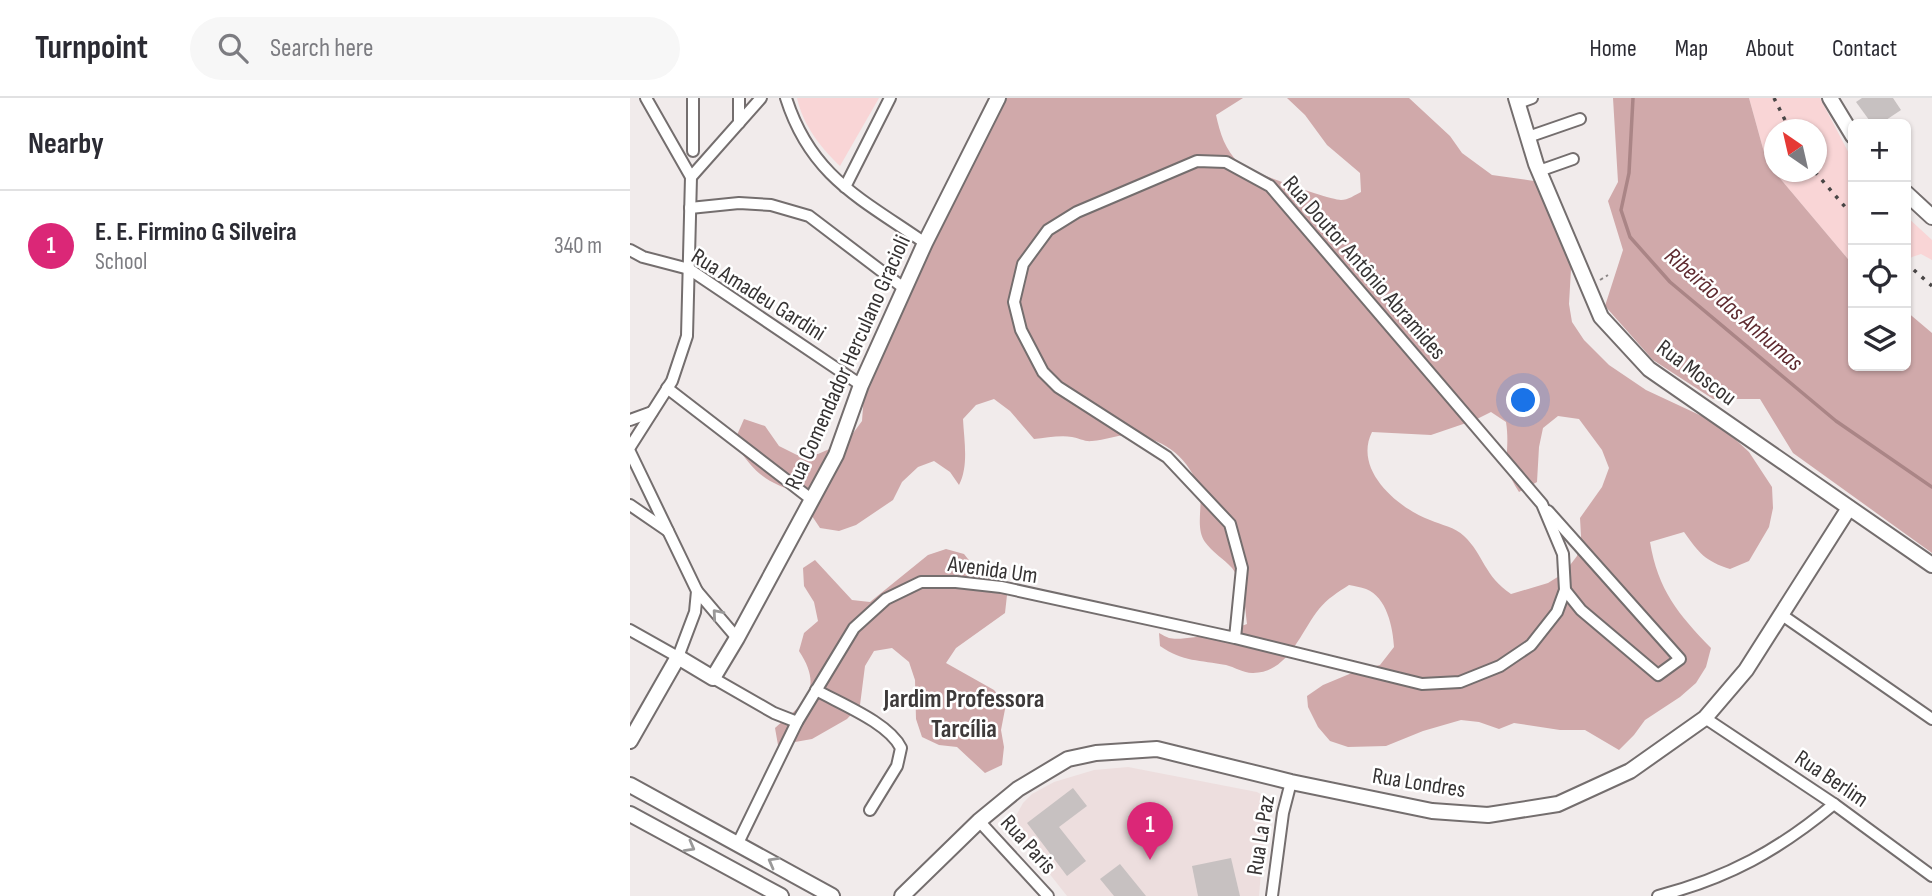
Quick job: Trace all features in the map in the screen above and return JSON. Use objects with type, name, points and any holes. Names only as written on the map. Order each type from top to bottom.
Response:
[{"type":"street","points":[[646,98],[691,177],[687,336],[667,387],[630,449],[697,591],[737,638]]},
{"type":"street","points":[[693,98],[693,150]]},
{"type":"street","points":[[739,98],[739,123]]},
{"type":"street","points":[[691,177],[761,98]]},
{"type":"street","points":[[786,98],[794,123],[808,149],[831,176],[925,243]]},
{"type":"street","points":[[845,187],[890,98]]},
{"type":"street","name":"Rua Comendador Herculano Gracioli","points":[[713,678],[836,455],[861,385],[925,243],[998,98]]},
{"type":"street","points":[[1830,98],[1848,128]]},
{"type":"street","name":"Rua Moscou","points":[[1522,100],[1528,137],[1539,171],[1601,317],[1649,369],[1932,565]]},
{"type":"street","points":[[1528,137],[1580,119]]},
{"type":"street","points":[[1539,171],[1573,159]]},
{"type":"street","name":"Rua Doutor Antônio Abramides","points":[[1235,638],[1242,568],[1230,524],[1167,457],[1058,387],[1043,372],[1021,330],[1014,302],[1023,264],[1048,230],[1077,212],[1197,161],[1226,162],[1270,187],[1679,659],[1658,676],[1581,610],[1565,590]]},
{"type":"street","points":[[1911,198],[1932,217]]},
{"type":"street","points":[[690,208],[738,203],[760,204],[809,216],[905,289]]},
{"type":"street","name":"Rua Amadeu Gardini","points":[[630,250],[643,257],[689,269],[861,385]]},
{"type":"street","points":[[667,387],[811,499]]},
{"type":"street","points":[[630,420],[652,412]]},
{"type":"street","name":"Rua Doutor Antônio Abramides","points":[[1296,653],[1422,684],[1460,682],[1500,666],[1531,645],[1557,612],[1565,590],[1563,554],[1542,504]]},
{"type":"street","points":[[630,505],[669,531]]},
{"type":"street","name":"Rua Londres","points":[[902,896],[979,821],[1018,789],[1068,759],[1096,753],[1157,749],[1291,782],[1432,811],[1488,815],[1558,804],[1630,771],[1705,718],[1745,670],[1849,508]]},
{"type":"street","name":"Avenida Um","points":[[738,843],[797,722],[854,628],[886,599],[921,582],[956,582],[1000,587],[1296,653]]},
{"type":"street","points":[[630,741],[678,657],[695,612],[697,591]]},
{"type":"street","points":[[1782,615],[1932,719]]},
{"type":"street","points":[[630,630],[774,713],[797,722]]},
{"type":"street","points":[[816,690],[886,729],[897,739],[901,748],[897,766],[870,810]]},
{"type":"street","name":"Rua Berlim","points":[[1705,718],[1834,804],[1932,876]]},
{"type":"street","name":"Rua La Paz","points":[[1272,896],[1283,813],[1291,782]]},
{"type":"street","points":[[630,785],[832,896]]},
{"type":"street","points":[[1657,896],[1689,888],[1744,865],[1798,834],[1834,804]]},
{"type":"street","points":[[630,814],[781,896]]},
{"type":"street","name":"Rua Paris","points":[[979,821],[1048,896]]},
{"type":"street","points":[[918,896],[931,868]]},
{"type":"shaded area","points":[[797,98],[879,98],[840,166],[813,135]]},
{"type":"shaded area","points":[[1007,98],[1243,98],[1216,115],[1224,141],[1239,163],[1289,184],[1341,200],[1361,192],[1360,173],[1327,145],[1305,115],[1287,98],[1409,98],[1450,136],[1462,153],[1492,175],[1534,181],[1549,192],[1572,252],[1569,304],[1572,322],[1584,340],[1609,365],[1646,390],[1706,418],[1749,452],[1772,487],[1773,508],[1769,527],[1749,561],[1730,569],[1703,555],[1684,532],[1650,542],[1664,588],[1679,612],[1711,648],[1706,667],[1696,683],[1645,720],[1619,750],[1585,730],[1560,730],[1514,723],[1499,729],[1479,722],[1461,720],[1386,746],[1348,747],[1330,741],[1318,727],[1308,707],[1307,696],[1323,685],[1359,670],[1380,665],[1394,647],[1384,606],[1373,593],[1349,585],[1319,609],[1284,659],[1275,667],[1264,671],[1249,673],[1226,665],[1192,660],[1160,646],[1159,633],[1176,639],[1196,637],[1247,624],[1243,595],[1236,574],[1208,546],[1202,536],[1200,492],[1193,474],[1171,450],[1152,439],[1129,435],[1089,441],[1067,436],[1034,439],[1010,411],[994,399],[976,405],[963,419],[965,461],[959,485],[950,472],[934,461],[918,467],[902,482],[893,500],[856,525],[839,531],[820,528],[808,510],[802,494],[770,481],[748,462],[734,442],[744,419],[765,426],[779,446],[797,455],[818,454],[851,436],[862,421],[867,351],[875,333],[911,285]],"holes":[[[1491,412],[1506,422],[1507,465],[1519,492],[1537,482],[1543,428],[1558,416],[1579,419],[1602,450],[1609,468],[1602,487],[1580,518],[1581,536],[1577,556],[1564,573],[1548,583],[1511,594],[1495,580],[1471,543],[1460,533],[1405,507],[1382,486],[1369,460],[1368,446],[1372,432],[1431,435]]]},
{"type":"shaded area","points":[[1613,98],[1749,98],[1764,152],[1764,182],[1783,182],[1848,259],[1848,371],[1911,371],[1911,315],[1932,333],[1932,553],[1793,453],[1760,399],[1713,399],[1653,360],[1605,306],[1623,250],[1608,201],[1618,182]]},
{"type":"shaded area","points":[[1749,98],[1820,98],[1848,151],[1848,259],[1783,182],[1827,182],[1827,119],[1764,119],[1764,152]]},
{"type":"shaded area","points":[[1911,221],[1932,240],[1932,260],[1921,254],[1912,257]]},
{"type":"shaded area","points":[[946,549],[964,554],[976,569],[990,578],[1007,595],[1005,613],[956,648],[946,663],[994,690],[1006,704],[1001,730],[1004,747],[1002,765],[985,773],[957,747],[939,745],[922,737],[916,719],[915,680],[909,662],[892,648],[874,651],[865,666],[860,705],[847,719],[812,739],[778,745],[775,728],[802,703],[810,685],[810,676],[799,651],[804,633],[818,621],[814,602],[804,586],[803,568],[815,560],[852,600],[870,602],[928,555]]},
{"type":"shaded area","points":[[1128,767],[1257,792],[1264,796],[1267,803],[1259,896],[1067,896],[1011,825],[1023,803],[1032,794],[1054,782],[1094,770]]},
{"type":"building","points":[[1862,98],[1893,98],[1901,110],[1888,119],[1868,119],[1856,102]]},
{"type":"building","points":[[1073,788],[1087,806],[1059,827],[1086,861],[1067,876],[1027,823]]},
{"type":"building","points":[[1231,858],[1240,896],[1198,896],[1192,866]]},
{"type":"building","points":[[1120,864],[1146,896],[1114,896],[1100,879]]},
{"type":"waterway","name":"Ribeirão das Anhumas","points":[[1633,98],[1629,173],[1621,210],[1630,237],[1670,282],[1836,421],[1932,487]]},
{"type":"railway","points":[[1774,98],[1784,119]]},
{"type":"railway","points":[[1824,182],[1848,210]]},
{"type":"railway","points":[[1911,267],[1932,286]]},
{"type":"place","name":"E. E. Firmino G Silveira","points":[[1150,860]]},
{"type":"district","name":"Jardim Professora Tarcília","points":[[964,713]]}]
